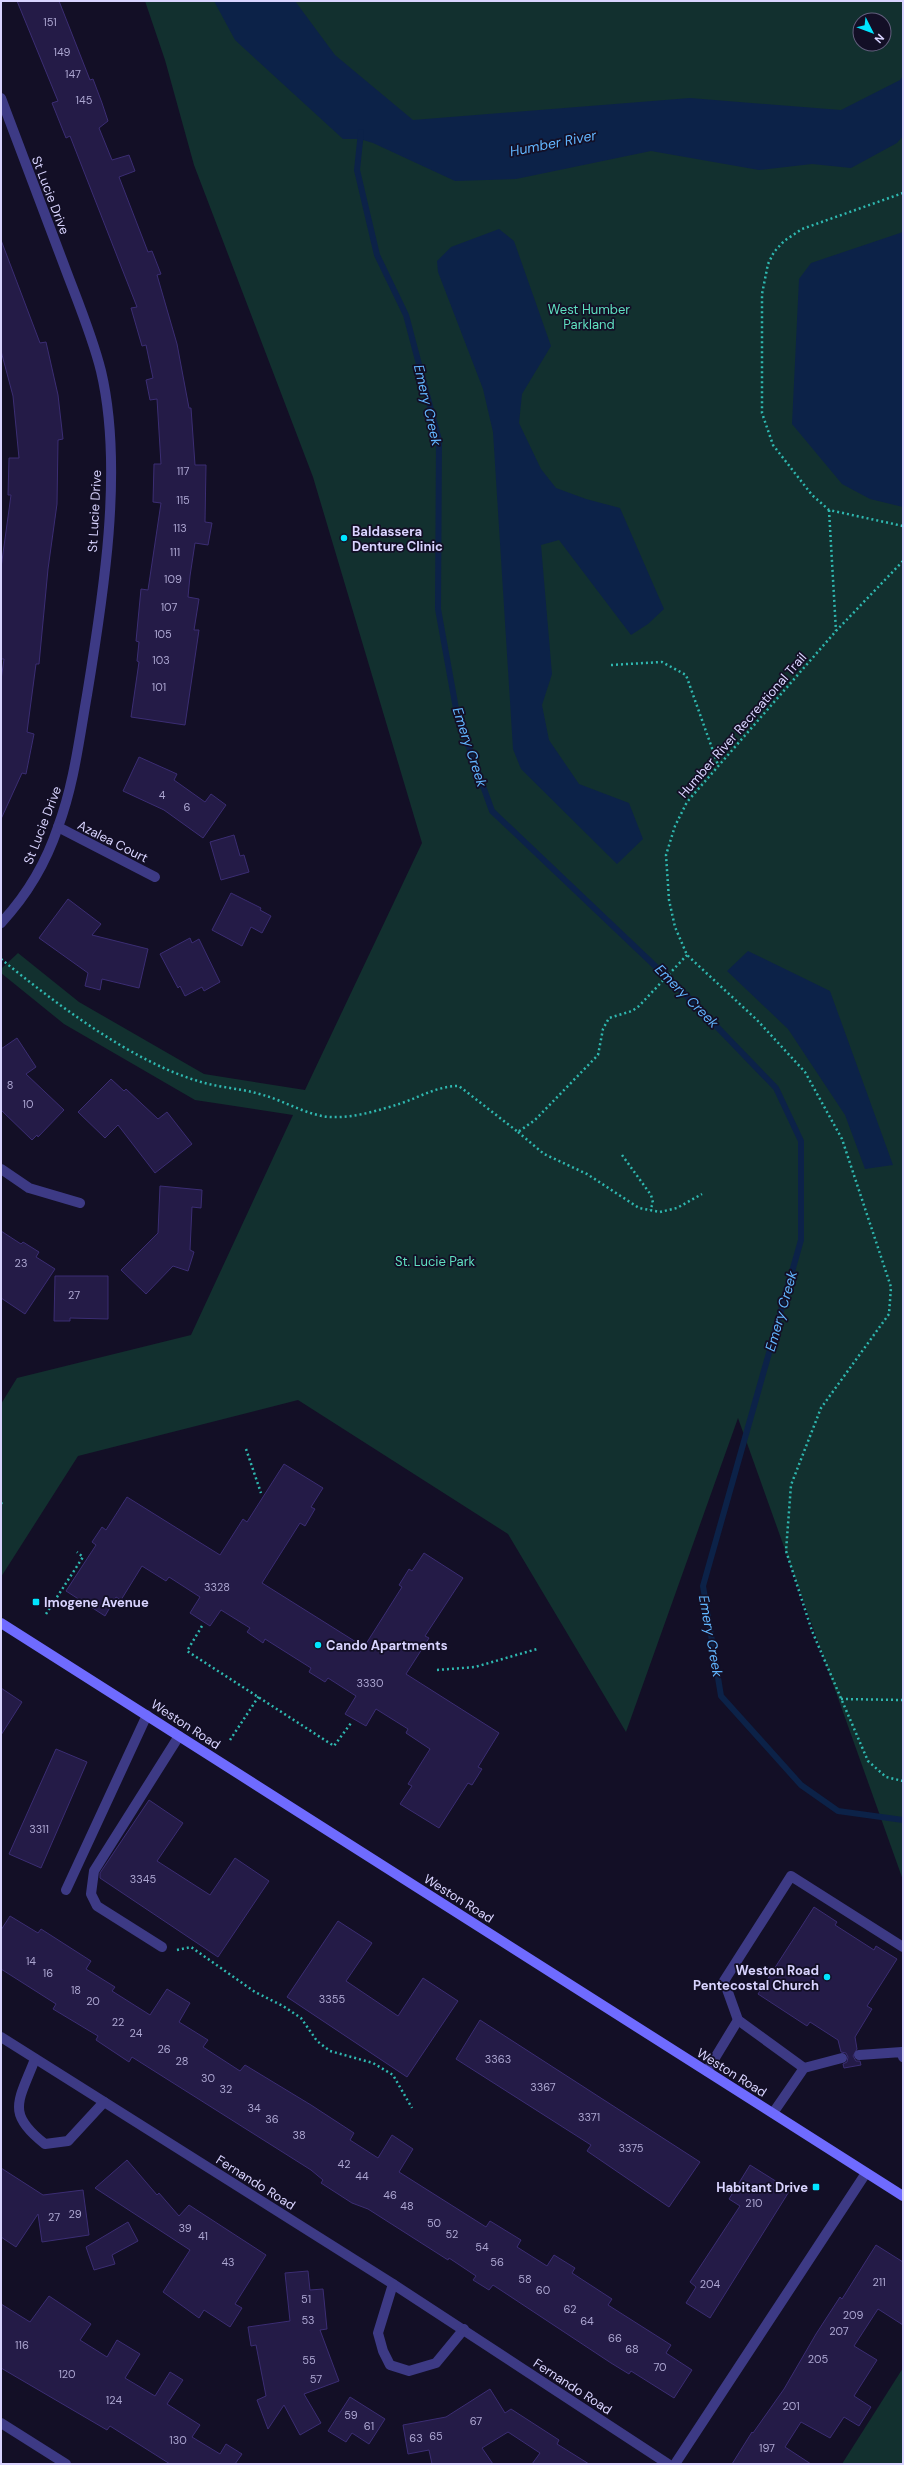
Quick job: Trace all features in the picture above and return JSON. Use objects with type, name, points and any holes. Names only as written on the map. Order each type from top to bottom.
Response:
[{"type":"main road","name":"Weston Road","points":[[1,1623],[903,2196]]},
{"type":"street","name":"St Lucie Drive","points":[[1,98],[86,326],[100,370],[108,410],[110,501],[100,615],[73,780],[58,827],[37,875],[14,909],[1,923]]},
{"type":"street","name":"Azalea Court","points":[[58,827],[155,877]]},
{"type":"street","points":[[1,1169],[29,1188],[80,1203]]},
{"type":"street","points":[[66,1890],[147,1715]]},
{"type":"street","points":[[162,1947],[97,1906],[91,1894],[94,1871],[179,1736]]},
{"type":"street","points":[[804,2068],[738,2020],[724,1981],[791,1876],[903,1947]]},
{"type":"street","points":[[707,2071],[738,2020]]},
{"type":"street","name":"Fernando Road","points":[[1,2037],[464,2329],[668,2464]]},
{"type":"street","points":[[859,2055],[903,2051]]},
{"type":"street","points":[[772,2113],[804,2068],[842,2058]]},
{"type":"street","points":[[34,2059],[19,2101],[20,2119],[28,2130],[45,2144],[68,2140],[104,2102]]},
{"type":"street","points":[[675,2464],[866,2173]]},
{"type":"street","points":[[393,2284],[378,2333],[383,2351],[390,2365],[409,2370],[436,2362],[464,2329]]},
{"type":"street","points":[[1,2423],[66,2464]]},
{"type":"path","points":[[903,193],[802,229],[784,241],[774,252],[768,264],[762,294],[762,413],[773,445],[812,495],[829,510],[903,526]]},
{"type":"path","points":[[829,510],[836,631]]},
{"type":"path","name":"Humber River Recreational Trail","points":[[903,561],[836,631],[688,802],[675,826],[666,855],[670,900],[675,927],[688,954],[757,1020],[805,1072],[842,1139],[891,1287],[889,1314],[821,1408],[790,1485],[786,1551],[812,1631],[868,1761],[886,1778],[903,1781]]},
{"type":"path","points":[[611,665],[662,662],[686,675],[718,766]]},
{"type":"path","points":[[518,1132],[535,1120],[598,1054],[603,1029],[609,1018],[632,1011],[646,999],[688,954]]},
{"type":"path","points":[[1,959],[32,984],[132,1053],[198,1081],[254,1092],[284,1101],[317,1116],[332,1117],[358,1115],[402,1103],[444,1086],[459,1086],[544,1154],[587,1174],[639,1208],[660,1212],[677,1208],[702,1194]]},
{"type":"path","points":[[622,1155],[651,1196],[653,1204],[650,1210]]},
{"type":"path","points":[[246,1449],[261,1493]]},
{"type":"path","points":[[46,1614],[83,1557],[77,1552]]},
{"type":"path","points":[[202,1626],[187,1651],[259,1696],[334,1746],[351,1723]]},
{"type":"path","points":[[437,1670],[475,1666],[537,1649]]},
{"type":"path","points":[[230,1740],[259,1696]]},
{"type":"path","points":[[841,1699],[903,1700]]},
{"type":"path","points":[[162,1947],[180,1950],[191,1948],[255,1992],[283,2006],[301,2018],[317,2041],[330,2051],[373,2063],[393,2075],[412,2108]]},
{"type":"green space","name":"West Humber Parkland","points":[[145,1],[903,1],[903,1880],[738,1418],[626,1732],[508,1534],[298,1400],[78,1456],[1,1577],[1,1404],[17,1378],[191,1335],[293,1115],[195,1100],[64,1024],[1,973],[1,969],[18,953],[79,1002],[204,1074],[305,1090],[422,843],[313,477],[194,165],[165,60]]},
{"type":"green space","points":[[903,2368],[903,2464],[842,2464]]},
{"type":"water","name":"Humber River","points":[[214,1],[295,1],[335,55],[413,120],[690,98],[841,110],[900,80],[903,76],[903,136],[897,143],[851,168],[812,164],[759,170],[651,151],[516,179],[455,181],[373,143],[360,139],[343,139],[235,40]]},
{"type":"water","points":[[499,229],[514,241],[551,346],[522,394],[519,423],[541,469],[556,488],[586,499],[620,508],[664,609],[648,624],[631,635],[559,540],[541,545],[552,674],[542,705],[549,740],[579,784],[629,803],[643,839],[617,864],[521,769],[513,749],[493,432],[483,389],[438,272],[437,261],[451,247]]},
{"type":"water","points":[[903,232],[903,507],[870,499],[842,484],[792,424],[799,279],[811,263]]},
{"type":"water","points":[[748,951],[830,991],[893,1165],[865,1169],[845,1115],[788,1029],[727,971]]},
{"type":"building","points":[[17,1],[59,1],[90,80],[93,79],[108,121],[99,128],[112,160],[129,155],[135,171],[119,177],[148,252],[152,251],[161,274],[157,275],[177,344],[189,408],[191,408],[195,465],[206,465],[205,522],[212,523],[208,545],[195,543],[190,576],[188,597],[199,599],[194,630],[199,630],[185,725],[131,717],[139,662],[137,661],[139,642],[136,641],[141,589],[148,590],[161,503],[153,502],[154,464],[161,464],[157,399],[150,400],[146,380],[153,378],[146,345],[142,346],[131,308],[137,307],[70,136],[66,138],[52,103],[58,101]]},
{"type":"building","points":[[1,240],[40,343],[46,342],[58,395],[63,439],[58,440],[57,504],[48,569],[39,664],[36,664],[27,732],[34,734],[26,774],[22,773],[1,819],[1,680],[4,659],[1,659],[1,568],[11,495],[8,495],[9,458],[19,458],[13,396],[1,351]]},
{"type":"building","points":[[139,757],[177,774],[174,780],[205,802],[211,794],[226,805],[203,838],[164,810],[123,791]]},
{"type":"building","points":[[234,835],[240,856],[244,855],[249,872],[221,880],[210,842]]},
{"type":"building","points":[[231,893],[261,908],[260,910],[271,916],[262,933],[251,927],[242,946],[212,930]]},
{"type":"building","points":[[68,899],[101,924],[92,935],[148,949],[139,988],[102,979],[100,990],[85,986],[88,973],[39,938]]},
{"type":"building","points":[[190,938],[192,943],[199,939],[220,982],[204,991],[202,987],[185,996],[180,986],[178,988],[160,954]]},
{"type":"building","points":[[17,1038],[36,1067],[26,1074],[64,1110],[38,1137],[37,1135],[32,1140],[1,1110],[1,1049]]},
{"type":"building","points":[[111,1079],[124,1091],[126,1089],[158,1119],[167,1112],[192,1144],[155,1173],[118,1125],[105,1138],[78,1112]]},
{"type":"building","points":[[160,1186],[202,1190],[201,1208],[192,1207],[190,1250],[194,1252],[188,1271],[173,1266],[146,1294],[121,1270],[158,1233]]},
{"type":"building","points":[[1,1231],[21,1244],[23,1242],[39,1252],[36,1257],[55,1269],[25,1314],[1,1298]]},
{"type":"building","points":[[55,1276],[108,1276],[108,1319],[70,1318],[70,1321],[54,1321]]},
{"type":"building","name":"Cando Apartments","points":[[284,1464],[323,1488],[311,1507],[315,1509],[305,1526],[300,1523],[262,1583],[364,1647],[402,1587],[399,1585],[409,1569],[412,1571],[424,1553],[463,1578],[425,1636],[429,1638],[406,1674],[499,1733],[478,1767],[482,1769],[472,1785],[468,1783],[439,1828],[400,1804],[412,1786],[408,1784],[430,1749],[406,1733],[408,1729],[376,1709],[366,1726],[345,1714],[356,1696],[328,1678],[325,1682],[309,1672],[311,1668],[265,1639],[263,1643],[247,1632],[250,1628],[221,1610],[210,1626],[190,1613],[200,1597],[169,1577],[166,1581],[142,1566],[121,1600],[116,1597],[105,1616],[66,1591],[96,1545],[92,1542],[102,1527],[106,1530],[127,1497],[220,1555],[243,1519],[247,1522]]},
{"type":"building","points":[[1,1688],[22,1702],[1,1735]]},
{"type":"building","points":[[56,1749],[87,1762],[41,1868],[9,1854]]},
{"type":"building","points":[[149,1800],[183,1823],[157,1861],[210,1895],[235,1858],[269,1881],[218,1957],[100,1878],[100,1873]]},
{"type":"building","name":"Weston Road Pentecostal Church","points":[[814,1907],[837,1922],[835,1925],[874,1950],[876,1946],[897,1959],[867,2006],[872,2009],[855,2037],[857,2049],[853,2056],[856,2061],[860,2061],[861,2065],[844,2068],[843,2064],[847,2062],[848,2057],[846,2053],[841,2052],[838,2040],[810,2022],[807,2026],[758,1994]]},
{"type":"building","points":[[10,1916],[38,1933],[41,1929],[91,1961],[86,1969],[115,1987],[112,1991],[150,2015],[167,1989],[190,2003],[179,2022],[208,2040],[203,2047],[240,2071],[245,2065],[311,2105],[354,2133],[350,2140],[378,2158],[392,2135],[413,2149],[399,2172],[486,2227],[490,2221],[521,2240],[517,2247],[547,2266],[554,2255],[575,2268],[572,2273],[612,2299],[608,2305],[671,2345],[666,2353],[692,2370],[674,2398],[631,2371],[629,2374],[611,2363],[493,2285],[489,2290],[473,2280],[476,2276],[449,2258],[448,2260],[368,2209],[352,2203],[321,2183],[323,2180],[311,2170],[132,2057],[129,2062],[96,2040],[98,2036],[53,2009],[56,2004],[1,1969],[1,1930]]},
{"type":"building","points":[[338,1921],[372,1943],[346,1981],[398,2016],[423,1978],[458,2001],[407,2077],[287,1997]]},
{"type":"building","points":[[480,2020],[700,2162],[669,2207],[587,2151],[591,2145],[456,2059]]},
{"type":"building","points":[[127,2160],[157,2195],[159,2193],[179,2216],[189,2205],[266,2255],[235,2304],[242,2308],[230,2327],[204,2310],[199,2318],[163,2292],[190,2250],[95,2188]]},
{"type":"building","points":[[750,2165],[790,2190],[710,2318],[686,2303],[696,2287],[690,2282],[740,2206],[729,2199]]},
{"type":"building","points":[[1,2168],[43,2195],[83,2190],[89,2235],[42,2242],[38,2214],[16,2247],[1,2237]]},
{"type":"building","points":[[128,2222],[138,2241],[112,2255],[115,2264],[94,2270],[86,2247]]},
{"type":"building","points":[[876,2245],[903,2262],[903,2325],[878,2309],[854,2346],[877,2360],[854,2396],[871,2407],[859,2426],[844,2417],[830,2438],[801,2422],[785,2447],[811,2464],[732,2464],[752,2432],[753,2433],[784,2389],[816,2334],[840,2297],[842,2299]]},
{"type":"building","points":[[308,2271],[310,2290],[323,2289],[327,2329],[320,2330],[339,2381],[304,2394],[321,2423],[300,2435],[284,2405],[268,2429],[257,2400],[266,2396],[256,2345],[251,2346],[248,2327],[290,2321],[285,2273]]},
{"type":"building","points":[[49,2296],[91,2324],[80,2340],[107,2357],[117,2340],[140,2354],[125,2378],[155,2396],[170,2372],[183,2380],[167,2404],[200,2425],[192,2437],[220,2454],[226,2444],[242,2454],[235,2464],[170,2464],[110,2426],[107,2430],[1,2368],[1,2304],[30,2322]]},
{"type":"building","points":[[490,2389],[505,2413],[511,2409],[559,2440],[557,2444],[589,2464],[532,2464],[540,2453],[508,2432],[482,2448],[493,2464],[432,2464],[429,2450],[408,2454],[403,2425],[446,2417]]},
{"type":"building","points":[[350,2397],[385,2419],[369,2444],[352,2433],[346,2442],[328,2431]]},
{"type":"waterway","name":"Emery Creek","points":[[361,132],[357,170],[377,255],[406,315],[439,440],[438,609],[457,714],[492,811],[693,1002],[776,1088],[801,1141],[801,1240],[703,1586],[721,1696],[801,1785],[838,1811],[903,1820]]},
{"type":"place","name":"Baldassera Denture Clinic","points":[[344,538]]},
{"type":"place","name":"Imogene Avenue","points":[[36,1602]]},
{"type":"place","name":"Cando Apartments","points":[[318,1645]]},
{"type":"place","name":"Weston Road Pentecostal Church","points":[[827,1977]]},
{"type":"place","name":"Habitant Drive","points":[[816,2187]]},
{"type":"park label","name":"St. Lucie Park","points":[[435,1261]]}]
